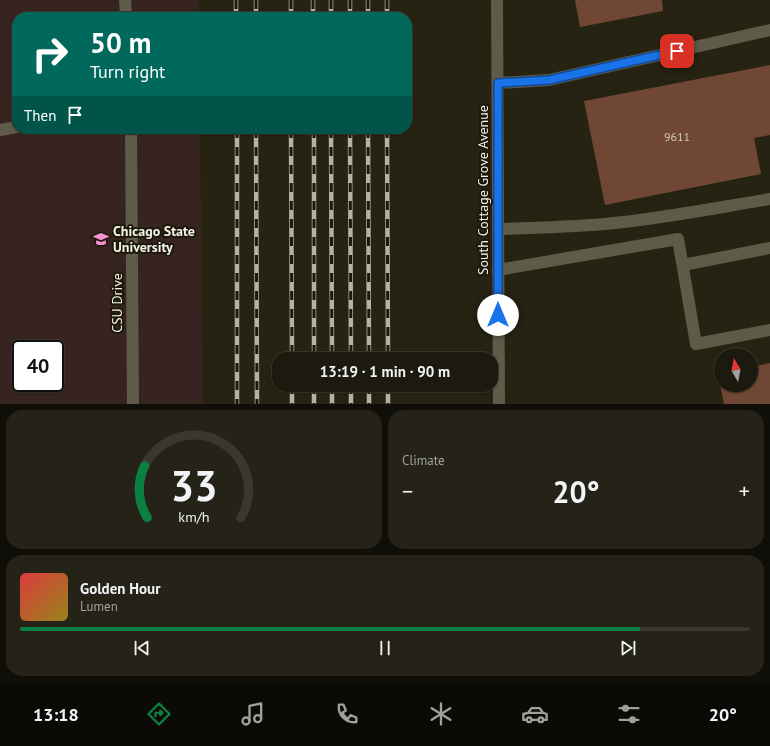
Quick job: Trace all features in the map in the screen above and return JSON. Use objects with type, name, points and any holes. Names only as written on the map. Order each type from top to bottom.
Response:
[{"type":"street","points":[[125,0],[126,12]]},
{"type":"street","name":"South Cottage Grove Avenue","points":[[497,0],[499,404]]},
{"type":"street","points":[[498,83],[549,80],[770,30]]},
{"type":"street","points":[[0,130],[12,128]]},
{"type":"street","name":"CSU Drive","points":[[131,134],[133,404]]},
{"type":"street","points":[[498,229],[550,228],[606,224],[690,213],[770,199]]},
{"type":"street","points":[[498,270],[678,239],[696,344],[770,330]]},
{"type":"street","points":[[682,265],[770,248]]},
{"type":"shaded area","name":"Chicago State University","points":[[0,0],[199,0],[199,12],[12,12],[12,134],[200,134],[203,404],[0,404]]},
{"type":"building","points":[[575,0],[662,0],[663,11],[580,27]]},
{"type":"building","points":[[770,65],[770,135],[754,138],[761,174],[605,205],[584,101]]},
{"type":"building","points":[[770,363],[770,404],[724,404],[722,392],[758,392],[758,366]]},
{"type":"railway","points":[[236,0],[236,12]]},
{"type":"railway","points":[[256,0],[256,12]]},
{"type":"railway","points":[[291,0],[291,12]]},
{"type":"railway","points":[[313,0],[313,12]]},
{"type":"railway","points":[[331,0],[331,12]]},
{"type":"railway","points":[[350,0],[350,12]]},
{"type":"railway","points":[[368,0],[368,12]]},
{"type":"railway","points":[[387,0],[387,12]]},
{"type":"railway","points":[[237,134],[237,404]]},
{"type":"railway","points":[[256,134],[257,404]]},
{"type":"railway","points":[[291,134],[292,352]]},
{"type":"railway","points":[[314,134],[314,352]]},
{"type":"railway","points":[[331,134],[332,352]]},
{"type":"railway","points":[[350,134],[351,352]]},
{"type":"railway","points":[[368,134],[369,352]]},
{"type":"railway","points":[[387,134],[388,352]]},
{"type":"railway","points":[[292,392],[292,404]]},
{"type":"railway","points":[[314,392],[314,404]]},
{"type":"railway","points":[[332,392],[332,404]]},
{"type":"railway","points":[[351,392],[351,404]]},
{"type":"railway","points":[[369,392],[369,404]]},
{"type":"railway","points":[[388,392],[388,404]]},
{"type":"place","name":"Chicago State University","points":[[101,239]]},
{"type":"route","points":[[498,315],[498,83],[549,80],[677,51]]}]
